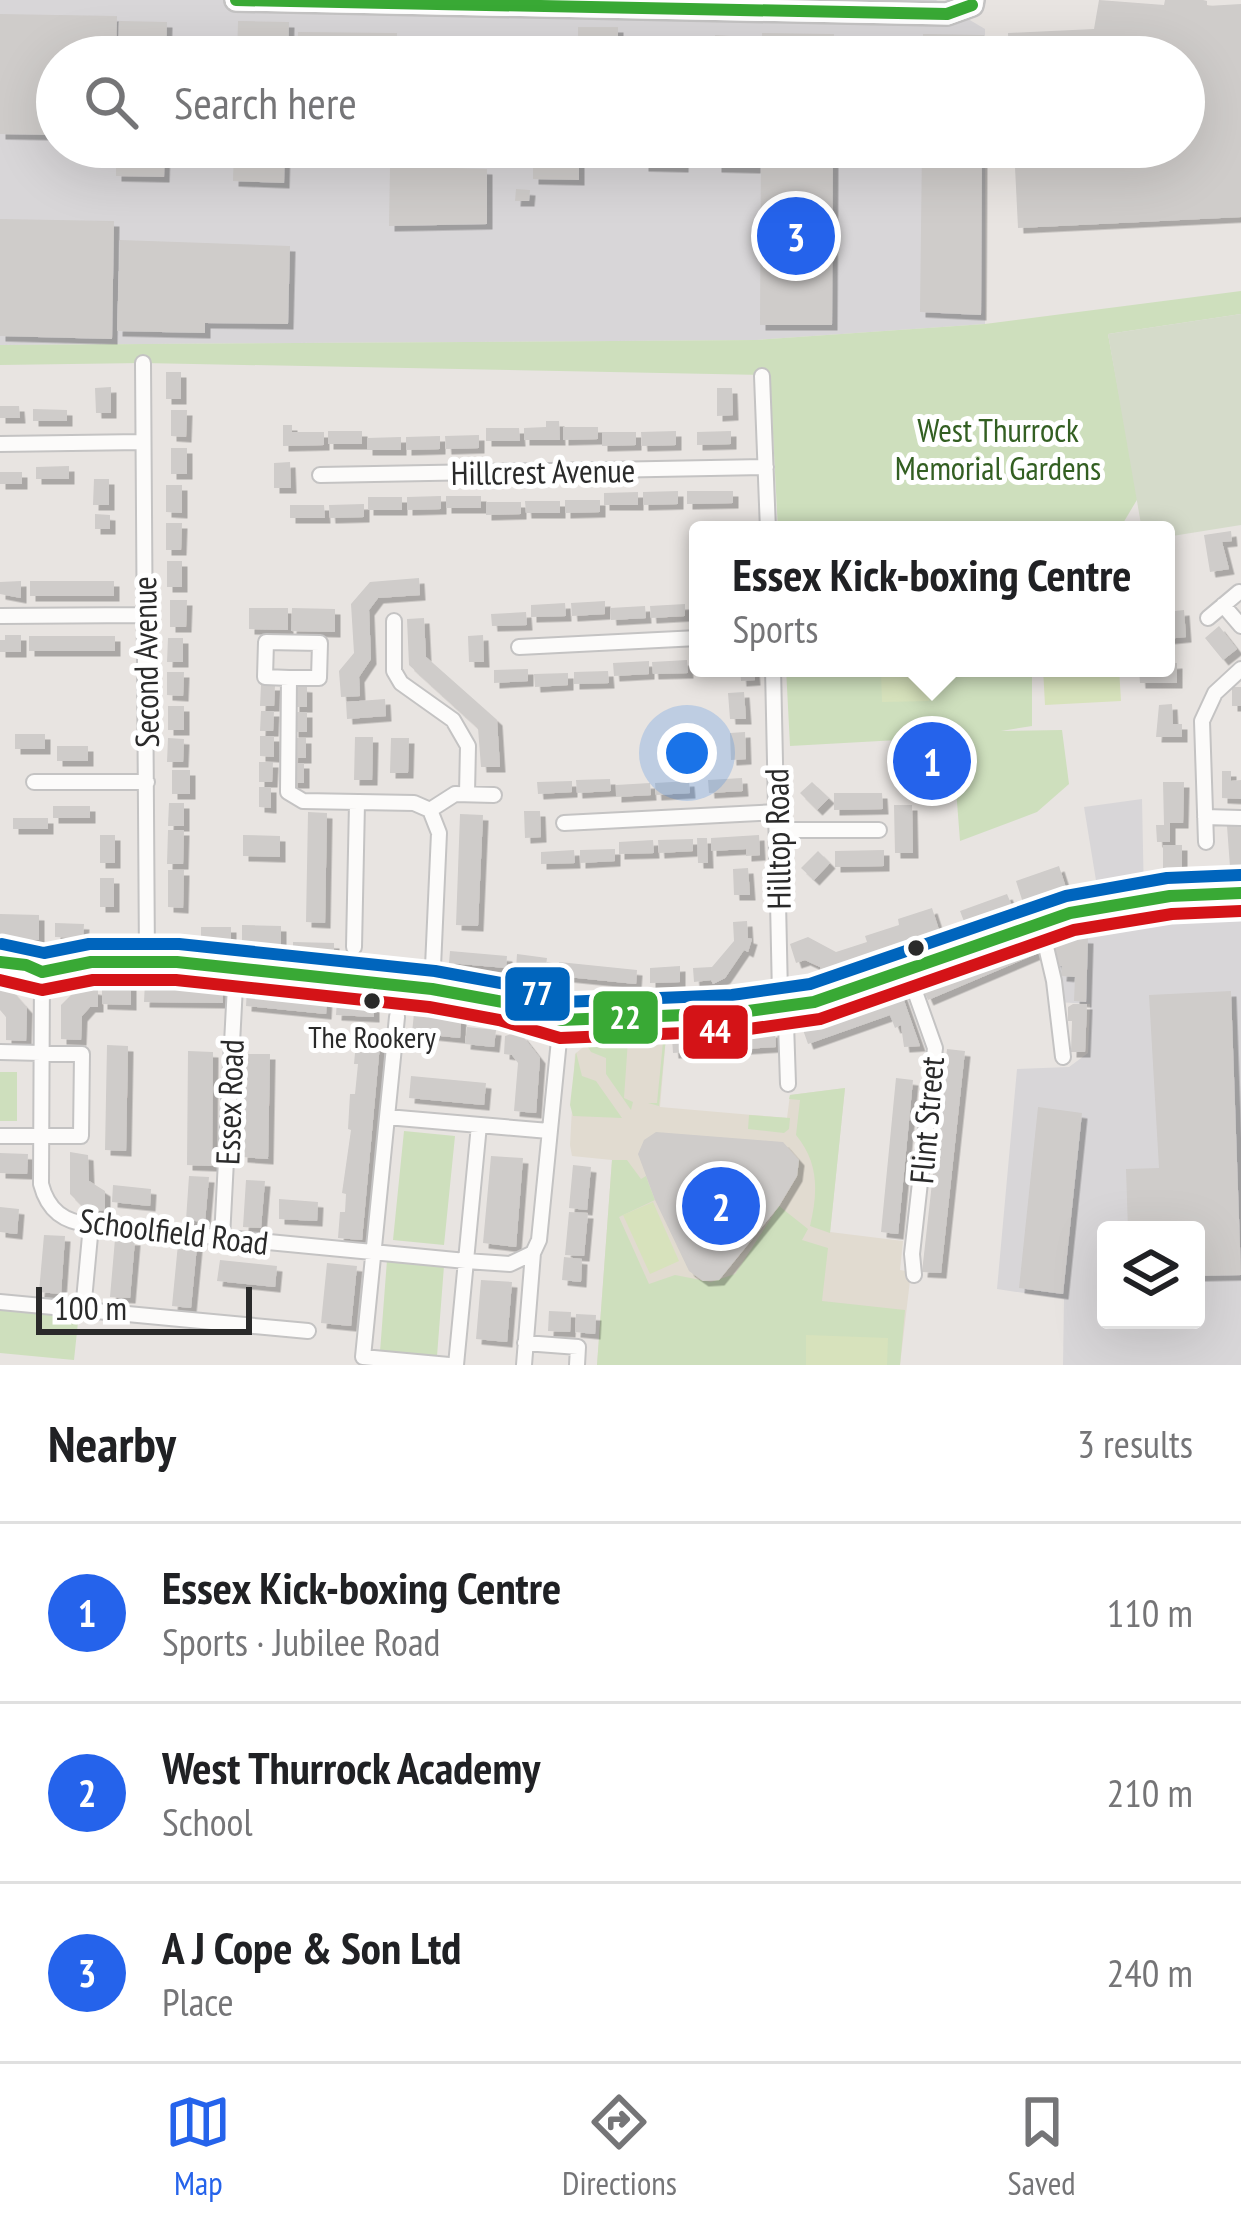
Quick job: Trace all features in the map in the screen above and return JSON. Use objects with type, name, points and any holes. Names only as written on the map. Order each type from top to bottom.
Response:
[{"type":"street","points":[[236,0],[947,14],[973,3]]},
{"type":"street","name":"Second Avenue","points":[[143,363],[147,961]]},
{"type":"street","points":[[762,376],[769,521]]},
{"type":"street","points":[[0,444],[142,442]]},
{"type":"street","name":"Hillcrest Avenue","points":[[320,475],[766,467]]},
{"type":"street","points":[[1208,618],[1239,592]]},
{"type":"street","points":[[1223,605],[1241,626]]},
{"type":"street","points":[[0,616],[143,615]]},
{"type":"street","points":[[394,621],[394,671],[401,682],[453,720],[468,746],[467,793]]},
{"type":"street","points":[[519,647],[689,638]]},
{"type":"street","points":[[266,642],[320,644],[319,678],[290,678],[265,677],[266,642]]},
{"type":"street","points":[[1206,842],[1202,721],[1215,694],[1241,669]]},
{"type":"street","name":"Hilltop Road","points":[[773,677],[788,1084]]},
{"type":"street","points":[[290,678],[288,792],[303,802],[414,803],[430,810],[439,833],[432,989]]},
{"type":"street","points":[[34,782],[147,782]]},
{"type":"street","points":[[430,810],[446,797],[494,795]]},
{"type":"street","points":[[354,947],[357,803]]},
{"type":"street","points":[[564,823],[777,812]]},
{"type":"street","points":[[1205,817],[1241,818]]},
{"type":"street","points":[[778,830],[879,830]]},
{"type":"street","points":[[0,962],[42,972],[78,963],[236,966],[432,989],[503,1001],[561,1020],[782,1009],[1040,921],[1170,896],[1241,893]]},
{"type":"street","points":[[1040,921],[1054,981],[1063,1057]]},
{"type":"street","name":"Essex Road","points":[[222,1238],[236,966]]},
{"type":"street","name":"Flint Street","points":[[908,969],[935,1048],[912,1253],[914,1275]]},
{"type":"street","name":"Schoolfield Road","points":[[42,972],[41,1184],[46,1200],[62,1218],[91,1225],[466,1261],[510,1264],[533,1253]]},
{"type":"street","points":[[397,1017],[363,1357],[452,1365],[479,1125]]},
{"type":"street","points":[[524,1365],[561,1020]]},
{"type":"street","points":[[0,1052],[82,1054],[81,1136],[0,1136]]},
{"type":"street","points":[[387,1117],[549,1131]]},
{"type":"street","points":[[83,1311],[91,1225]]},
{"type":"street","points":[[0,1302],[308,1331]]},
{"type":"street","points":[[525,1343],[578,1348],[577,1365]]},
{"type":"shaded area","points":[[0,0],[936,0],[985,29],[985,36],[36,36],[36,168],[985,168],[985,324],[756,340],[0,345]]},
{"type":"shaded area","points":[[1142,799],[1144,899],[1241,894],[1241,1365],[1063,1365],[1064,1299],[997,1289],[1017,1069],[1069,1067],[1088,1053],[1090,1004],[1057,1002],[1040,921],[1100,905],[1084,807]]},
{"type":"shaded area","points":[[595,1037],[666,1037],[660,1107],[787,1118],[790,1095],[845,1088],[830,1232],[903,1241],[900,1270],[911,1272],[900,1365],[597,1365],[612,1160],[572,1156],[570,1145],[575,1054]]},
{"type":"green space","name":"West Thurrock Memorial Gardens","points":[[1241,291],[1241,314],[1108,334],[1138,498],[1124,521],[778,521],[770,375],[143,363],[0,365],[0,345],[756,340],[985,324]]},
{"type":"green space","points":[[1241,314],[1241,525],[1175,536],[1175,521],[1140,521],[1108,334]]},
{"type":"green space","points":[[786,677],[1032,677],[1032,726],[1001,731],[1062,730],[1069,784],[1037,812],[960,841],[952,737],[790,746]]},
{"type":"green space","points":[[881,677],[927,677],[929,701],[882,702]]},
{"type":"green space","points":[[1043,677],[1120,677],[1121,701],[1045,705]]},
{"type":"green space","points":[[595,1037],[666,1037],[659,1106],[648,1103],[657,1103],[663,1042],[628,1040],[624,1098],[633,1102],[631,1110],[606,1074],[606,1058],[591,1052],[586,1044]]},
{"type":"green space","points":[[576,1052],[582,1076],[596,1081],[622,1118],[573,1116]]},
{"type":"green space","points":[[0,1072],[17,1072],[17,1121],[0,1121]]},
{"type":"green space","points":[[845,1088],[830,1233],[810,1226],[815,1178],[796,1135],[800,1100],[789,1099],[790,1095]]},
{"type":"green space","points":[[749,1115],[790,1118],[789,1129],[784,1133],[748,1129]]},
{"type":"green space","points":[[404,1131],[455,1136],[444,1245],[393,1240]]},
{"type":"green space","points":[[612,1160],[627,1160],[641,1179],[646,1176],[655,1200],[619,1217],[649,1284],[675,1275],[711,1282],[735,1274],[779,1206],[808,1229],[802,1240],[828,1248],[822,1301],[905,1310],[900,1365],[597,1365]]},
{"type":"green space","points":[[653,1202],[679,1261],[650,1274],[623,1215]]},
{"type":"green space","points":[[387,1260],[444,1266],[437,1356],[380,1352]]},
{"type":"green space","points":[[0,1310],[73,1315],[78,1322],[74,1360],[0,1353]]},
{"type":"green space","points":[[806,1335],[888,1338],[887,1365],[806,1365]]},
{"type":"building","points":[[1099,0],[1241,4],[1241,217],[1018,228],[1015,168],[1205,168],[1205,36],[1008,36],[1094,29]]},
{"type":"building","points":[[0,14],[117,16],[117,36],[36,36],[36,135],[0,134]]},
{"type":"building","points":[[119,21],[167,22],[167,36],[119,36]]},
{"type":"building","points":[[238,21],[289,22],[289,36],[238,36]]},
{"type":"building","points":[[578,27],[618,27],[618,36],[578,36]]},
{"type":"building","points":[[298,32],[397,33],[397,36],[298,36]]},
{"type":"building","points":[[762,33],[834,34],[834,36]]},
{"type":"building","points":[[923,34],[984,35],[984,36]]},
{"type":"building","points":[[116,168],[164,168],[164,177],[116,176]]},
{"type":"building","points":[[233,168],[284,168],[284,183],[233,181]]},
{"type":"building","points":[[390,168],[487,169],[487,224],[389,226]]},
{"type":"building","points":[[533,168],[579,168],[579,180],[533,179]]},
{"type":"building","points":[[761,168],[833,168],[832,325],[760,325]]},
{"type":"building","points":[[922,168],[982,168],[981,315],[920,312]]},
{"type":"building","points":[[516,189],[530,190],[529,201],[515,201]]},
{"type":"building","points":[[0,219],[114,221],[112,339],[0,336]]},
{"type":"building","points":[[120,240],[290,246],[288,324],[205,323],[205,333],[117,331]]},
{"type":"building","points":[[166,372],[181,372],[181,399],[166,399]]},
{"type":"building","points":[[111,387],[111,413],[96,413],[95,388]]},
{"type":"building","points":[[717,388],[732,388],[733,415],[717,416]]},
{"type":"building","points":[[0,406],[19,406],[20,418],[0,418]]},
{"type":"building","points":[[33,409],[67,410],[67,421],[33,421]]},
{"type":"building","points":[[171,410],[187,410],[186,437],[171,436]]},
{"type":"building","points":[[546,421],[559,421],[560,440],[524,440],[524,428],[546,427]]},
{"type":"building","points":[[283,425],[292,425],[292,432],[324,432],[324,445],[283,446]]},
{"type":"building","points":[[563,427],[598,427],[598,439],[563,440]]},
{"type":"building","points":[[486,428],[519,428],[520,441],[486,441]]},
{"type":"building","points":[[328,431],[362,431],[362,444],[328,444]]},
{"type":"building","points":[[676,431],[676,445],[642,446],[641,432]]},
{"type":"building","points":[[731,431],[731,444],[697,445],[697,432]]},
{"type":"building","points":[[602,432],[636,432],[636,445],[602,446]]},
{"type":"building","points":[[479,435],[479,448],[446,449],[445,436]]},
{"type":"building","points":[[440,436],[440,449],[406,450],[406,437]]},
{"type":"building","points":[[401,437],[401,450],[367,450],[367,438]]},
{"type":"building","points":[[171,448],[187,448],[187,474],[171,474]]},
{"type":"building","points":[[290,462],[291,488],[274,488],[274,463]]},
{"type":"building","points":[[69,466],[69,479],[36,479],[36,467]]},
{"type":"building","points":[[0,472],[22,472],[22,484],[0,484]]},
{"type":"building","points":[[94,479],[109,479],[109,505],[93,505]]},
{"type":"building","points":[[166,485],[182,485],[182,513],[166,512]]},
{"type":"building","points":[[678,491],[678,504],[643,505],[643,492]]},
{"type":"building","points":[[687,491],[733,491],[733,503],[687,504]]},
{"type":"building","points":[[638,492],[638,505],[604,505],[604,493]]},
{"type":"building","points":[[441,496],[441,509],[407,510],[407,497]]},
{"type":"building","points":[[446,496],[481,496],[481,508],[446,508]]},
{"type":"building","points":[[368,497],[402,497],[402,510],[368,510]]},
{"type":"building","points":[[565,500],[600,500],[600,512],[565,513]]},
{"type":"building","points":[[525,501],[560,501],[560,513],[526,513]]},
{"type":"building","points":[[486,502],[521,502],[521,514],[486,515]]},
{"type":"building","points":[[364,504],[364,517],[330,518],[329,505]]},
{"type":"building","points":[[290,505],[324,505],[325,518],[290,518]]},
{"type":"building","points":[[95,514],[110,515],[110,529],[95,529]]},
{"type":"building","points":[[166,523],[182,523],[181,550],[166,550]]},
{"type":"building","points":[[1231,531],[1232,541],[1222,542],[1229,569],[1210,572],[1204,535]]},
{"type":"building","points":[[167,561],[182,561],[182,587],[167,587]]},
{"type":"building","points":[[419,578],[420,595],[378,598],[369,610],[371,659],[359,677],[360,696],[341,697],[339,671],[354,653],[351,604],[370,582]]},
{"type":"building","points":[[21,581],[21,598],[0,594],[0,582]]},
{"type":"building","points":[[30,581],[114,581],[114,596],[30,596]]},
{"type":"building","points":[[170,600],[187,600],[186,627],[170,627]]},
{"type":"building","points":[[605,601],[605,614],[572,616],[571,603]]},
{"type":"building","points":[[565,603],[566,616],[531,617],[531,605]]},
{"type":"building","points":[[685,604],[685,616],[651,618],[650,606]]},
{"type":"building","points":[[645,606],[646,618],[611,620],[610,608]]},
{"type":"building","points":[[249,608],[288,608],[288,630],[249,629]]},
{"type":"building","points":[[292,608],[335,609],[335,632],[291,631]]},
{"type":"building","points":[[1184,610],[1186,637],[1175,638],[1175,611]]},
{"type":"building","points":[[526,612],[527,625],[492,626],[491,614]]},
{"type":"building","points":[[424,618],[426,657],[497,720],[500,767],[481,767],[478,728],[409,665],[407,619]]},
{"type":"building","points":[[1219,626],[1237,649],[1223,660],[1205,638]]},
{"type":"building","points":[[5,635],[21,635],[21,652],[0,652]]},
{"type":"building","points":[[483,635],[484,662],[469,662],[468,636]]},
{"type":"building","points":[[29,636],[115,636],[115,651],[29,651]]},
{"type":"building","points":[[168,638],[183,638],[183,662],[167,662]]},
{"type":"building","points":[[687,660],[688,673],[653,674],[652,662]]},
{"type":"building","points":[[649,661],[649,674],[614,676],[613,663]]},
{"type":"building","points":[[1175,663],[1177,683],[1140,683],[1140,677],[1175,677]]},
{"type":"building","points":[[528,669],[528,681],[494,683],[494,670]]},
{"type":"building","points":[[608,671],[609,683],[574,684],[574,672]]},
{"type":"building","points":[[167,672],[184,672],[183,696],[167,695]]},
{"type":"building","points":[[568,673],[568,685],[535,687],[534,674]]},
{"type":"building","points":[[261,685],[275,685],[274,706],[260,706]]},
{"type":"building","points":[[294,686],[307,687],[307,707],[294,707]]},
{"type":"building","points":[[1232,687],[1241,687],[1241,706],[1232,706]]},
{"type":"building","points":[[744,692],[746,719],[730,719],[728,693]]},
{"type":"building","points":[[385,699],[386,716],[347,719],[346,702]]},
{"type":"building","points":[[1172,704],[1173,724],[1182,724],[1182,737],[1156,737],[1159,705]]},
{"type":"building","points":[[168,706],[184,706],[184,730],[168,730]]},
{"type":"building","points":[[261,711],[274,711],[273,731],[260,731]]},
{"type":"building","points":[[293,712],[307,712],[307,732],[293,732]]},
{"type":"building","points":[[745,732],[746,759],[731,760],[730,733]]},
{"type":"building","points":[[15,734],[45,734],[45,749],[15,749]]},
{"type":"building","points":[[260,736],[274,736],[274,757],[260,756]]},
{"type":"building","points":[[355,737],[373,737],[372,780],[354,780]]},
{"type":"building","points":[[168,738],[184,739],[183,762],[167,762]]},
{"type":"building","points":[[293,738],[306,738],[306,758],[292,758]]},
{"type":"building","points":[[391,738],[409,738],[408,773],[390,773]]},
{"type":"building","points":[[57,746],[88,746],[88,761],[57,761]]},
{"type":"building","points":[[259,762],[273,762],[272,782],[259,782]]},
{"type":"building","points":[[292,763],[304,763],[304,783],[292,783]]},
{"type":"building","points":[[172,770],[190,770],[190,794],[172,794]]},
{"type":"building","points":[[1222,771],[1231,771],[1231,781],[1241,780],[1241,799],[1222,798]]},
{"type":"building","points":[[742,778],[743,791],[709,793],[708,780]]},
{"type":"building","points":[[610,779],[611,791],[577,793],[576,780]]},
{"type":"building","points":[[572,781],[572,792],[538,794],[537,782]]},
{"type":"building","points":[[689,781],[690,793],[656,795],[655,783]]},
{"type":"building","points":[[812,782],[829,798],[817,810],[800,793]]},
{"type":"building","points":[[1163,782],[1184,782],[1183,823],[1170,823],[1170,842],[1157,842],[1156,825],[1164,825]]},
{"type":"building","points":[[650,783],[651,795],[616,797],[616,785]]},
{"type":"building","points":[[259,787],[271,787],[271,808],[259,807]]},
{"type":"building","points":[[834,793],[882,793],[883,809],[834,810]]},
{"type":"building","points":[[169,803],[184,803],[184,826],[168,826]]},
{"type":"building","points":[[894,805],[912,805],[913,853],[895,853]]},
{"type":"building","points":[[53,806],[90,806],[90,818],[53,818]]},
{"type":"building","points":[[524,811],[540,811],[541,837],[525,838]]},
{"type":"building","points":[[308,812],[327,813],[325,923],[306,922]]},
{"type":"building","points":[[460,814],[483,815],[478,926],[456,925]]},
{"type":"building","points":[[13,818],[48,818],[48,829],[13,829]]},
{"type":"building","points":[[1227,826],[1241,826],[1241,867],[1230,867]]},
{"type":"building","points":[[168,830],[184,830],[183,864],[167,864]]},
{"type":"building","points":[[100,835],[115,835],[115,863],[100,863]]},
{"type":"building","points":[[243,835],[280,836],[280,857],[243,856]]},
{"type":"building","points":[[759,835],[760,855],[746,856],[746,849],[711,851],[711,838]]},
{"type":"building","points":[[697,838],[707,838],[708,863],[698,863]]},
{"type":"building","points":[[693,839],[693,851],[659,853],[658,840]]},
{"type":"building","points":[[653,840],[654,853],[619,854],[619,842]]},
{"type":"building","points":[[1163,845],[1182,845],[1182,874],[1163,874]]},
{"type":"building","points":[[615,849],[615,861],[580,863],[580,850]]},
{"type":"building","points":[[574,850],[575,863],[541,864],[541,852]]},
{"type":"building","points":[[884,850],[884,866],[835,867],[835,851]]},
{"type":"building","points":[[818,851],[830,863],[814,880],[801,868]]},
{"type":"building","points":[[1059,866],[1067,891],[1024,906],[1016,881]]},
{"type":"building","points":[[748,868],[750,895],[734,895],[733,869]]},
{"type":"building","points":[[168,870],[184,870],[183,908],[168,907]]},
{"type":"building","points":[[100,878],[114,878],[114,907],[100,907]]},
{"type":"building","points":[[1007,894],[1012,906],[965,924],[960,911]]},
{"type":"building","points":[[932,908],[940,933],[906,944],[908,948],[822,976],[820,967],[805,960],[796,963],[790,944],[808,937],[836,952],[899,925],[898,919]]},
{"type":"building","points":[[0,914],[39,915],[39,940],[0,939]]},
{"type":"building","points":[[747,921],[752,939],[748,952],[744,950],[725,978],[713,984],[711,980],[694,982],[693,968],[712,967],[734,941],[733,922]]},
{"type":"building","points":[[55,923],[84,924],[83,938],[55,937]]},
{"type":"building","points":[[242,925],[281,926],[281,944],[242,943]]},
{"type":"building","points":[[201,927],[231,927],[231,943],[201,942]]},
{"type":"building","points":[[1055,937],[1088,938],[1086,1002],[1074,1001],[1075,977],[1061,976],[1062,966],[1054,958]]},
{"type":"building","points":[[1029,938],[1036,954],[928,1000],[921,984]]},
{"type":"building","points":[[293,942],[334,943],[334,956],[293,955]]},
{"type":"building","points":[[450,951],[507,956],[506,968],[449,963]]},
{"type":"building","points":[[517,954],[547,958],[545,973],[516,969]]},
{"type":"building","points":[[559,962],[637,970],[636,984],[558,976]]},
{"type":"building","points":[[680,966],[680,982],[650,983],[650,968]]},
{"type":"building","points":[[145,982],[222,984],[223,1003],[144,1002]]},
{"type":"building","points":[[102,984],[131,985],[131,1005],[102,1004]]},
{"type":"building","points":[[0,986],[7,986],[27,1008],[26,1041],[6,1040]]},
{"type":"building","points":[[79,987],[98,990],[98,1007],[90,1007],[82,1016],[81,1040],[61,1039],[61,1005]]},
{"type":"building","points":[[247,989],[327,996],[326,1014],[246,1006]]},
{"type":"building","points":[[1231,991],[1241,1275],[1205,1276],[1205,1221],[1128,1221],[1126,1169],[1159,1168],[1149,995]]},
{"type":"building","points":[[901,992],[920,1046],[904,1047],[901,1025],[895,1028],[890,1015],[808,1044],[802,1027]]},
{"type":"building","points":[[337,1000],[374,1003],[374,1017],[336,1015]]},
{"type":"building","points":[[1087,1004],[1085,1052],[1071,1052],[1068,1007]]},
{"type":"building","points":[[414,1013],[461,1018],[460,1038],[412,1033]]},
{"type":"building","points":[[467,1027],[496,1030],[494,1047],[465,1044]]},
{"type":"building","points":[[775,1032],[776,1047],[744,1049],[744,1033]]},
{"type":"building","points":[[740,1033],[741,1052],[704,1054],[703,1035]]},
{"type":"building","points":[[522,1035],[540,1058],[536,1113],[514,1111],[518,1063],[504,1054],[505,1036]]},
{"type":"building","points":[[699,1035],[700,1051],[673,1053],[672,1037]]},
{"type":"building","points":[[356,1042],[380,1044],[362,1240],[338,1238],[340,1212],[345,1212],[346,1194],[342,1193],[351,1130],[350,1094],[355,1094],[358,1064],[354,1064]]},
{"type":"building","points":[[107,1045],[128,1046],[126,1151],[105,1150]]},
{"type":"building","points":[[947,1049],[965,1051],[941,1273],[922,1272]]},
{"type":"building","points":[[188,1051],[213,1052],[212,1166],[187,1165]]},
{"type":"building","points":[[244,1054],[270,1054],[268,1159],[242,1157]]},
{"type":"building","points":[[411,1076],[486,1083],[484,1105],[409,1098]]},
{"type":"building","points":[[896,1078],[913,1080],[898,1234],[881,1232]]},
{"type":"building","points":[[1038,1107],[1082,1113],[1063,1294],[1019,1288]]},
{"type":"building","points":[[656,1132],[783,1142],[799,1160],[797,1176],[779,1206],[719,1280],[703,1281],[689,1271],[655,1200],[638,1154],[644,1140]]},
{"type":"building","points":[[70,1152],[88,1155],[89,1181],[105,1191],[105,1210],[88,1212],[70,1194]]},
{"type":"building","points":[[0,1153],[28,1154],[27,1174],[0,1173]]},
{"type":"building","points":[[491,1156],[523,1158],[516,1247],[483,1243]]},
{"type":"building","points":[[573,1165],[591,1167],[587,1210],[569,1208]]},
{"type":"building","points":[[189,1176],[209,1177],[205,1222],[186,1220]]},
{"type":"building","points":[[246,1180],[265,1181],[261,1228],[243,1227]]},
{"type":"building","points":[[113,1185],[151,1189],[150,1206],[112,1202]]},
{"type":"building","points":[[279,1199],[318,1202],[317,1221],[279,1219]]},
{"type":"building","points":[[0,1207],[19,1209],[17,1234],[0,1232]]},
{"type":"building","points":[[569,1212],[588,1213],[584,1256],[565,1255]]},
{"type":"building","points":[[44,1235],[65,1236],[61,1294],[39,1292]]},
{"type":"building","points":[[115,1239],[135,1240],[130,1298],[110,1297]]},
{"type":"building","points":[[178,1244],[197,1246],[191,1308],[172,1306]]},
{"type":"building","points":[[564,1257],[582,1259],[581,1282],[562,1280]]},
{"type":"building","points":[[220,1260],[277,1266],[275,1287],[217,1281]]},
{"type":"building","points":[[327,1263],[357,1266],[351,1326],[321,1323]]},
{"type":"building","points":[[481,1280],[512,1282],[507,1342],[476,1339]]},
{"type":"building","points":[[549,1311],[571,1312],[570,1332],[548,1331]]},
{"type":"building","points":[[576,1314],[596,1315],[595,1334],[575,1332]]},
{"type":"transit line","name":"22","points":[[236,0],[947,14],[972,5]]},
{"type":"transit line","name":"77","points":[[2,944],[44,953],[89,944],[179,944],[435,971],[506,984],[563,1002],[732,995],[810,984],[1066,896],[1167,878],[1240,875]]},
{"type":"transit line","name":"22","points":[[0,962],[42,972],[91,962],[177,962],[432,989],[503,1002],[561,1020],[734,1013],[814,1002],[1070,913],[1170,896],[1241,893]]},
{"type":"transit line","name":"44","points":[[0,980],[42,990],[93,980],[176,980],[429,1007],[560,1038],[735,1031],[820,1019],[1074,930],[1172,914],[1241,911]]},
{"type":"place","name":"A J Cope & Son Ltd","points":[[796,236]]},
{"type":"place","name":"Essex Kick-boxing Centre","points":[[932,761]]},
{"type":"place","name":"The Rookery","points":[[372,1001]]},
{"type":"place","name":"West Thurrock Academy","points":[[721,1206]]}]
